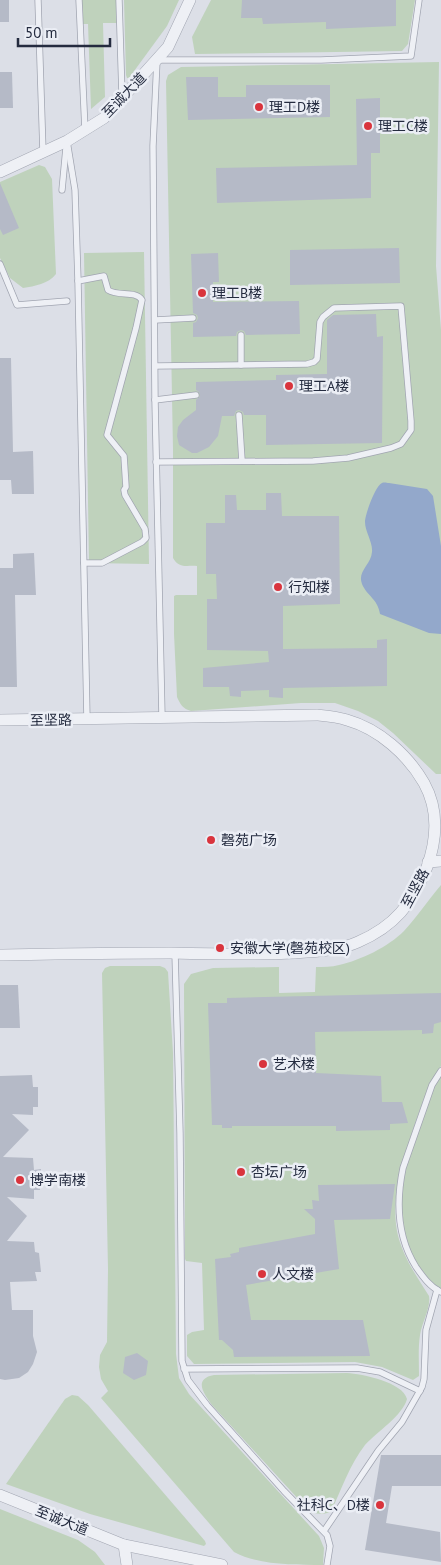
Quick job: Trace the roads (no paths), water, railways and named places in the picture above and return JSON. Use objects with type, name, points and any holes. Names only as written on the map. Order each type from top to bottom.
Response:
[{"type":"street","name":"至诚大道","points":[[0,172],[67,141],[104,118],[168,47],[190,0]]},
{"type":"street","name":"至坚路","points":[[0,720],[317,715],[346,719],[370,729],[390,744],[416,771],[435,797],[436,834],[428,862],[409,904],[398,918],[383,930],[356,943],[328,951],[275,954],[0,955]]},
{"type":"street","points":[[428,862],[441,861]]},
{"type":"street","name":"至诚大道","points":[[0,1495],[124,1545],[222,1565]]},
{"type":"street","points":[[124,1545],[127,1565]]},
{"type":"lane","points":[[38,0],[43,152]]},
{"type":"lane","points":[[79,0],[85,130]]},
{"type":"lane","points":[[119,0],[122,99]]},
{"type":"lane","points":[[162,717],[155,400],[153,146],[157,60],[321,60],[411,56],[419,0]]},
{"type":"lane","points":[[62,190],[67,141]]},
{"type":"lane","points":[[67,141],[75,190],[87,719]]},
{"type":"lane","points":[[0,264],[17,305],[66,301]]},
{"type":"lane","points":[[78,281],[104,276],[108,290],[117,294],[139,296],[142,300],[107,435],[124,456],[125,495],[145,529],[146,538],[142,542],[102,563],[84,563]]},
{"type":"lane","points":[[156,366],[307,364],[317,359],[320,322],[334,308],[401,306],[411,430],[401,444],[348,458],[313,461],[156,462]]},
{"type":"lane","points":[[155,320],[193,318]]},
{"type":"lane","points":[[241,335],[241,365]]},
{"type":"lane","points":[[155,400],[196,395]]},
{"type":"lane","points":[[239,415],[242,461]]},
{"type":"lane","points":[[174,953],[180,1156],[181,1348],[184,1369],[188,1380],[207,1405],[284,1491],[324,1531],[329,1540],[327,1565]]},
{"type":"lane","points":[[324,1531],[378,1451],[402,1422],[424,1379],[426,1330],[439,1291],[421,1275],[405,1246],[400,1223],[399,1194],[403,1168],[432,1085],[441,1071]]},
{"type":"lane","points":[[184,1369],[357,1368],[380,1372],[420,1390]]},
{"type":"water","points":[[389,483],[427,489],[433,496],[441,546],[441,634],[429,633],[380,614],[375,601],[362,584],[361,575],[372,552],[365,526],[367,513],[379,485]]},
{"type":"place","name":"理工D楼","points":[[259,107]]},
{"type":"place","name":"理工C楼","points":[[368,126]]},
{"type":"place","name":"理工B楼","points":[[202,293]]},
{"type":"place","name":"理工A楼","points":[[289,386]]},
{"type":"place","name":"行知楼","points":[[278,587]]},
{"type":"place","name":"磬苑广场","points":[[211,840]]},
{"type":"place","name":"安徽大学(磬苑校区)","points":[[220,948]]},
{"type":"place","name":"艺术楼","points":[[263,1064]]},
{"type":"place","name":"杏坛广场","points":[[241,1172]]},
{"type":"place","name":"博学南楼","points":[[20,1180]]},
{"type":"place","name":"人文楼","points":[[262,1274]]},
{"type":"place","name":"社科C、D楼","points":[[380,1505]]}]
